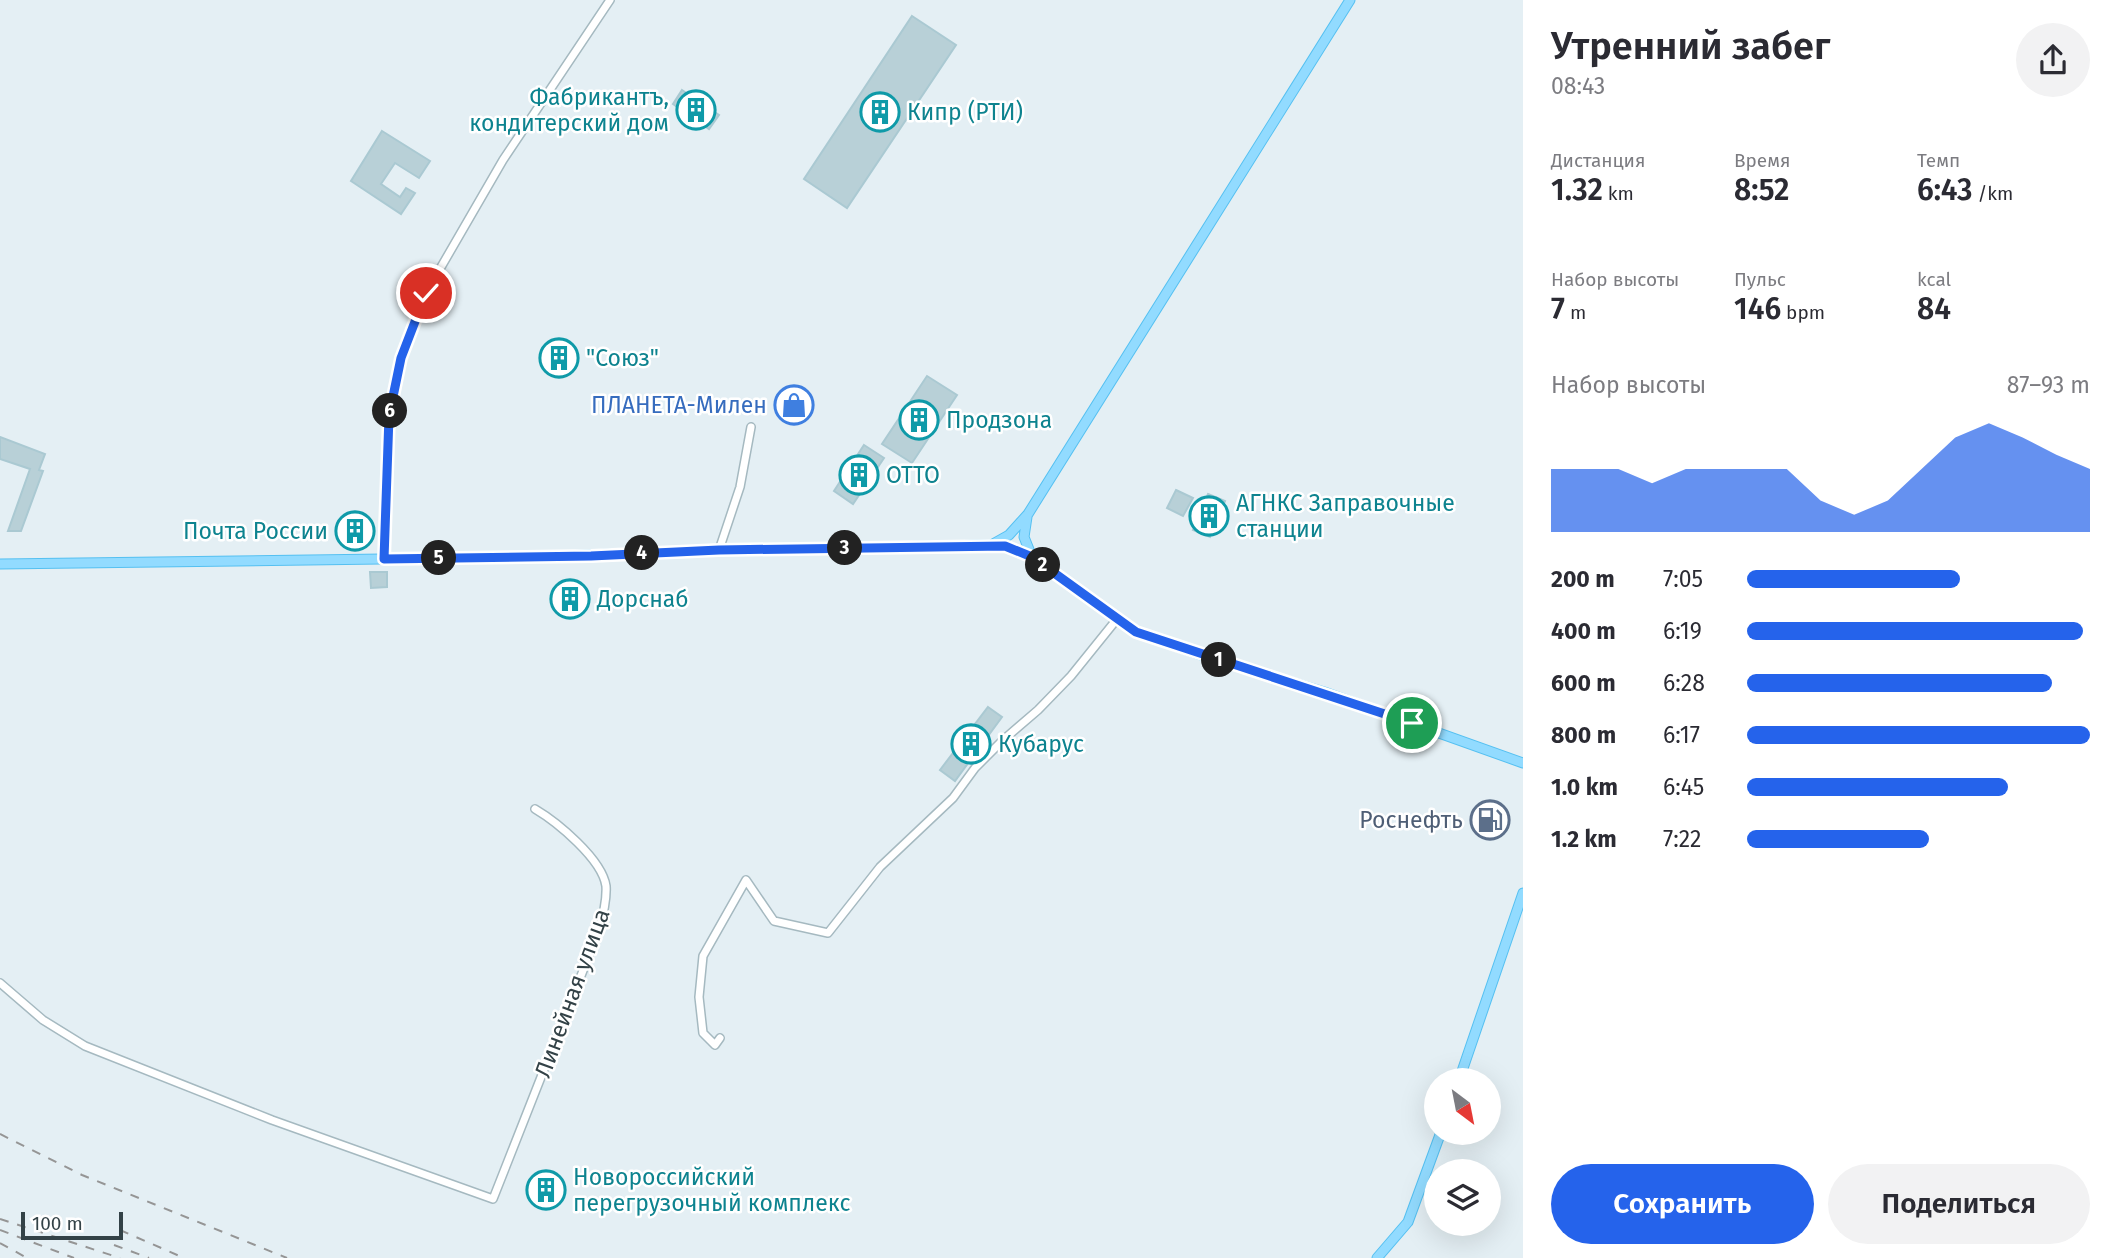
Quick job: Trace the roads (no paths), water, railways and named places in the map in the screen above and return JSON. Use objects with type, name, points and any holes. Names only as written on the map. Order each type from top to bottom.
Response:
[{"type":"main road","points":[[991,545],[1009,536],[1028,514],[1350,0]]},
{"type":"main road","points":[[1028,514],[1024,537],[1032,557]]},
{"type":"main road","points":[[0,564],[591,556],[719,550],[1005,546],[1032,557],[1136,632],[1204,656],[1324,692],[1523,763]]},
{"type":"main road","points":[[1463,1068],[1523,893]]},
{"type":"main road","points":[[1377,1258],[1408,1222],[1436,1145]]},
{"type":"street","points":[[384,559],[389,416],[401,358],[426,293],[503,160],[610,0]]},
{"type":"street","points":[[719,550],[740,487],[751,427]]},
{"type":"street","points":[[720,1038],[715,1045],[703,1033],[699,997],[703,956],[746,880],[774,921],[828,933],[880,867],[953,798],[975,768],[1002,741],[1072,676],[1117,619]]},
{"type":"street","name":"Линейная улица","points":[[0,983],[43,1020],[85,1046],[272,1120],[493,1199],[600,930],[605,902],[606,884],[600,871],[557,823],[535,809]]},
{"type":"railway","points":[[0,1134],[82,1175],[287,1258]]},
{"type":"railway","points":[[0,1219],[120,1258]]},
{"type":"railway","points":[[0,1230],[74,1258]]},
{"type":"railway","points":[[120,1230],[184,1258]]},
{"type":"railway","points":[[0,1243],[27,1258]]},
{"type":"railway","points":[[114,1245],[149,1258]]},
{"type":"place","name":"Фабрикантъ, кондитерский дом","points":[[696,110]]},
{"type":"place","name":"Кипр (РТИ)","points":[[880,112]]},
{"type":"place","name":"\"Союз\"","points":[[559,358]]},
{"type":"place","name":"ПЛАНЕТА-Милен","points":[[794,405]]},
{"type":"place","name":"Продзона","points":[[919,420]]},
{"type":"place","name":"ОТТО","points":[[859,475]]},
{"type":"place","name":"АГНКС Заправочные станции","points":[[1209,516]]},
{"type":"place","name":"Почта России","points":[[355,531]]},
{"type":"place","name":"Дорснаб","points":[[570,599]]},
{"type":"place","name":"Кубарус","points":[[971,744]]},
{"type":"place","name":"Роснефть","points":[[1490,820]]},
{"type":"place","name":"Новороссийский перегрузочный комплекс","points":[[546,1190]]}]
